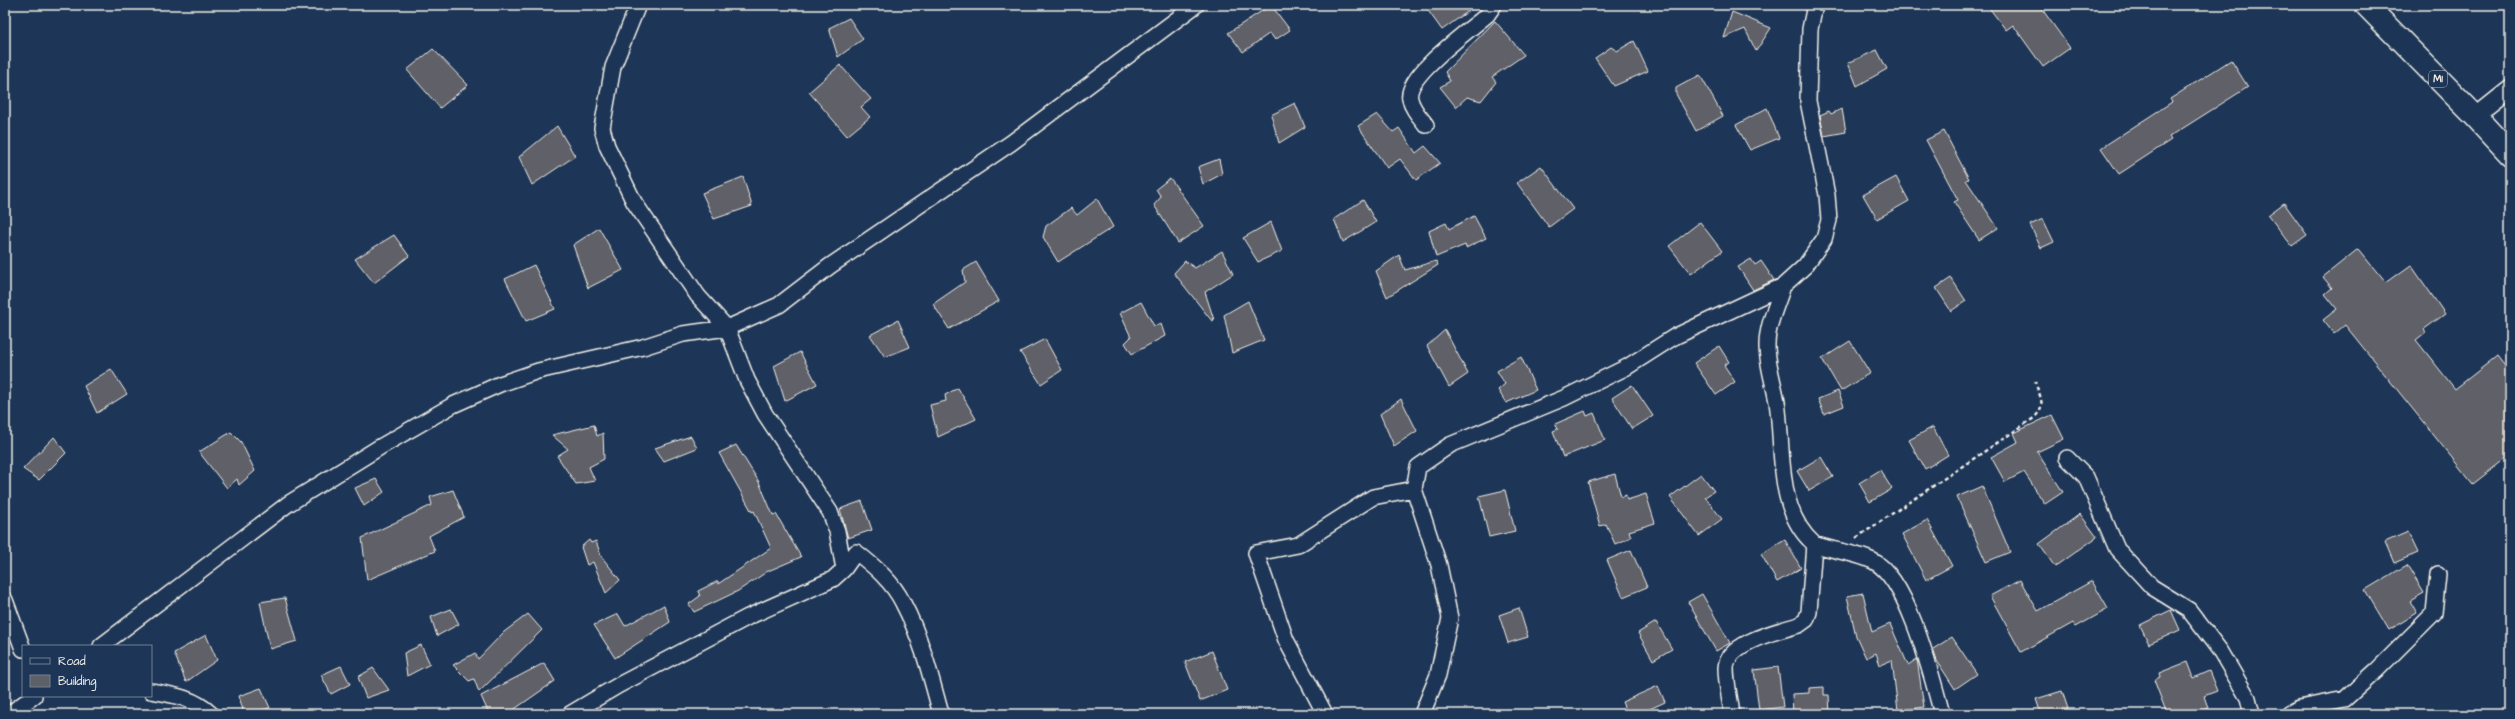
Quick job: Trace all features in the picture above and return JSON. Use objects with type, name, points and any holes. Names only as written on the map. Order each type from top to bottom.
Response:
[{"type":"main road","name":"M1","points":[[2366,5],[2475,116],[2510,154]]},
{"type":"street","points":[[638,5],[613,67],[602,128],[617,169],[634,202],[698,296],[727,328],[746,380],[782,442],[830,512],[837,531],[844,569]]},
{"type":"street","points":[[101,645],[288,504],[380,446],[453,406],[500,384],[538,371],[643,346],[683,334],[727,328],[779,305],[830,266],[1011,143],[1196,5]]},
{"type":"street","points":[[1426,125],[1415,111],[1409,98],[1411,85],[1421,72],[1487,15],[1494,5]]},
{"type":"street","points":[[1422,714],[1438,675],[1450,618],[1439,565],[1414,489],[1418,467],[1450,445],[1564,398],[1627,367],[1674,337],[1783,286],[1805,266],[1824,239],[1829,220],[1827,195],[1808,101],[1810,28],[1815,5]]},
{"type":"street","points":[[2475,116],[2510,88]]},
{"type":"street","points":[[1783,286],[1768,332],[1768,356],[1777,404],[1784,486],[1798,522],[1807,538],[1814,544],[1874,562],[1887,572],[1902,596],[1922,644],[1942,714]]},
{"type":"street","points":[[2067,458],[2086,477],[2117,549],[2152,587],[2189,610],[2221,652],[2248,698],[2252,714]]},
{"type":"street","points":[[1326,714],[1286,640],[1256,553],[1298,545],[1373,497],[1414,489]]},
{"type":"street","points":[[837,531],[856,552],[878,569],[903,603],[923,655],[941,714]]},
{"type":"street","points":[[1732,714],[1726,667],[1730,655],[1738,647],[1799,625],[1806,620],[1809,612],[1814,544]]},
{"type":"street","points":[[570,714],[619,685],[748,617],[833,578],[844,569],[856,552]]},
{"type":"street","points":[[2289,714],[2299,708],[2345,699],[2377,670],[2434,613],[2438,574]]},
{"type":"street","points":[[5,600],[22,646]]},
{"type":"street","points":[[152,691],[176,695],[200,703],[211,714]]},
{"type":"street","points":[[9,714],[33,697]]},
{"type":"path","points":[[1838,550],[2034,418],[2041,411],[2042,401],[2035,382]]},
{"type":"building","points":[[1271,5],[1290,30],[1275,40],[1270,33],[1243,52],[1228,33]]},
{"type":"building","points":[[1424,5],[1477,5],[1442,30]]},
{"type":"building","points":[[1987,5],[2039,5],[2070,48],[2043,67],[2013,25],[2006,30]]},
{"type":"building","points":[[1732,12],[1771,28],[1756,51],[1745,29],[1724,38]]},
{"type":"building","points":[[849,18],[863,39],[838,57],[829,28]]},
{"type":"building","points":[[1495,21],[1524,55],[1492,77],[1496,82],[1481,101],[1467,97],[1456,107],[1440,87],[1450,81],[1445,72]]},
{"type":"building","points":[[1634,41],[1648,71],[1614,86],[1595,58],[1611,47],[1617,51]]},
{"type":"building","points":[[433,49],[468,85],[440,108],[407,70]]},
{"type":"building","points":[[1877,50],[1887,69],[1857,86],[1848,63]]},
{"type":"building","points":[[2231,60],[2248,87],[2169,137],[2171,140],[2119,174],[2101,148],[2172,102],[2170,99]]},
{"type":"building","points":[[840,65],[871,99],[861,107],[870,117],[847,136],[809,92]]},
{"type":"building","points":[[1700,75],[1723,116],[1696,131],[1676,94],[1676,88]]},
{"type":"building","points":[[1295,103],[1305,127],[1279,143],[1271,115]]},
{"type":"building","points":[[1767,108],[1779,138],[1750,150],[1736,125]]},
{"type":"building","points":[[1842,109],[1846,132],[1824,136],[1820,115],[1829,111],[1831,114]]},
{"type":"building","points":[[1377,114],[1393,132],[1399,128],[1416,153],[1425,146],[1440,163],[1416,180],[1400,159],[1387,168],[1358,126]]},
{"type":"building","points":[[557,126],[575,156],[532,185],[519,157]]},
{"type":"building","points":[[1944,131],[1969,179],[1966,180],[1998,228],[1979,240],[1954,202],[1958,200],[1926,140]]},
{"type":"building","points":[[1219,159],[1222,174],[1203,184],[1198,167]]},
{"type":"building","points":[[1541,166],[1573,209],[1549,227],[1517,183]]},
{"type":"building","points":[[743,177],[752,206],[714,219],[702,193]]},
{"type":"building","points":[[1896,177],[1909,201],[1877,219],[1863,195]]},
{"type":"building","points":[[1170,178],[1204,226],[1178,243],[1154,205],[1161,197],[1156,189]]},
{"type":"building","points":[[1097,199],[1113,227],[1058,262],[1043,237],[1046,226],[1071,208],[1077,215]]},
{"type":"building","points":[[1363,200],[1376,222],[1343,242],[1334,219]]},
{"type":"building","points":[[2284,203],[2307,235],[2292,246],[2268,215]]},
{"type":"building","points":[[1474,216],[1486,238],[1466,248],[1465,245],[1436,257],[1429,231],[1446,223],[1449,229]]},
{"type":"building","points":[[2043,219],[2054,242],[2041,248],[2030,225]]},
{"type":"building","points":[[1271,222],[1282,251],[1258,262],[1243,238]]},
{"type":"building","points":[[1700,222],[1722,251],[1691,274],[1669,246]]},
{"type":"building","points":[[599,228],[623,270],[588,288],[573,245]]},
{"type":"building","points":[[394,235],[409,256],[374,283],[355,259]]},
{"type":"building","points":[[2358,249],[2386,283],[2411,265],[2445,314],[2423,330],[2426,332],[2416,340],[2455,389],[2497,356],[2504,365],[2510,360],[2510,455],[2473,484],[2345,325],[2334,334],[2323,320],[2337,309],[2325,294],[2332,288],[2323,277]]},
{"type":"building","points":[[1222,251],[1233,274],[1205,292],[1214,320],[1212,321],[1174,273],[1185,261],[1195,268]]},
{"type":"building","points":[[1399,255],[1405,270],[1436,261],[1438,265],[1387,297],[1376,271]]},
{"type":"building","points":[[1751,259],[1755,265],[1761,261],[1774,280],[1753,290],[1738,267]]},
{"type":"building","points":[[976,262],[999,301],[949,329],[933,304],[965,282],[963,270]]},
{"type":"building","points":[[534,265],[555,309],[526,321],[505,279]]},
{"type":"building","points":[[1951,278],[1966,301],[1951,311],[1936,288]]},
{"type":"building","points":[[1248,301],[1264,340],[1232,353],[1224,315]]},
{"type":"building","points":[[1141,302],[1154,326],[1161,324],[1165,336],[1132,354],[1125,343],[1131,337],[1120,313]]},
{"type":"building","points":[[898,320],[910,347],[885,357],[870,335]]},
{"type":"building","points":[[1445,330],[1468,374],[1449,387],[1427,346]]},
{"type":"building","points":[[1045,339],[1062,370],[1041,384],[1020,352]]},
{"type":"building","points":[[1850,341],[1870,373],[1841,391],[1822,359]]},
{"type":"building","points":[[1719,346],[1729,362],[1724,365],[1735,382],[1716,395],[1694,363]]},
{"type":"building","points":[[800,352],[817,384],[785,401],[774,366]]},
{"type":"building","points":[[1521,357],[1536,390],[1506,403],[1498,390],[1505,384],[1497,371]]},
{"type":"building","points":[[111,369],[127,394],[97,413],[84,386]]},
{"type":"building","points":[[1632,385],[1653,416],[1632,429],[1612,398]]},
{"type":"building","points":[[958,388],[976,419],[938,437],[930,405],[946,401],[945,395]]},
{"type":"building","points":[[1838,391],[1844,406],[1824,414],[1818,399]]},
{"type":"building","points":[[1401,399],[1417,431],[1394,446],[1380,414]]},
{"type":"building","points":[[1585,411],[1587,416],[1594,413],[1605,440],[1563,457],[1553,431],[1558,429],[1555,424]]},
{"type":"building","points":[[2052,415],[2064,439],[2037,452],[2063,492],[2045,504],[2024,472],[2005,482],[1991,457],[2018,442],[2014,433]]},
{"type":"building","points":[[594,425],[597,436],[603,433],[604,459],[589,467],[595,481],[576,484],[557,456],[568,449],[552,435]]},
{"type":"building","points":[[1933,427],[1948,455],[1925,469],[1909,440]]},
{"type":"building","points":[[231,432],[241,442],[255,471],[239,485],[237,479],[227,488],[199,452]]},
{"type":"building","points":[[691,436],[697,448],[664,461],[655,448]]},
{"type":"building","points":[[54,437],[66,453],[39,480],[23,469]]},
{"type":"building","points":[[736,445],[759,482],[773,515],[776,514],[801,557],[768,571],[738,591],[694,612],[689,604],[700,596],[698,591],[718,581],[718,584],[771,548],[754,511],[752,512],[719,453]]},
{"type":"building","points":[[1821,457],[1833,477],[1809,491],[1797,471]]},
{"type":"building","points":[[1880,470],[1892,489],[1870,502],[1859,483]]},
{"type":"building","points":[[1615,474],[1621,497],[1626,495],[1627,500],[1646,494],[1655,523],[1629,531],[1631,537],[1615,544],[1606,524],[1600,526],[1588,482]]},
{"type":"building","points":[[1701,474],[1714,491],[1705,497],[1722,519],[1699,536],[1670,497]]},
{"type":"building","points":[[376,479],[384,492],[364,506],[355,488]]},
{"type":"building","points":[[1982,486],[2010,552],[1986,562],[1957,497]]},
{"type":"building","points":[[453,490],[464,517],[429,536],[435,551],[367,580],[362,538],[432,505],[430,497]]},
{"type":"building","points":[[1505,490],[1515,531],[1489,537],[1479,496]]},
{"type":"building","points":[[862,501],[872,530],[848,538],[840,509]]},
{"type":"building","points":[[2080,514],[2097,537],[2055,567],[2039,544]]},
{"type":"building","points":[[1927,520],[1952,566],[1926,580],[1902,534]]},
{"type":"building","points":[[2408,532],[2418,553],[2394,563],[2385,542]]},
{"type":"building","points":[[589,540],[591,543],[596,541],[601,556],[620,580],[606,593],[593,562],[587,565],[581,547]]},
{"type":"building","points":[[1785,540],[1801,568],[1777,582],[1761,554]]},
{"type":"building","points":[[1631,550],[1647,587],[1623,597],[1607,560]]},
{"type":"building","points":[[2407,565],[2424,593],[2410,601],[2417,613],[2389,630],[2365,590]]},
{"type":"building","points":[[2020,580],[2038,611],[2092,581],[2108,609],[2076,627],[2073,623],[2021,652],[1990,596]]},
{"type":"building","points":[[1863,593],[1872,632],[1890,624],[1908,665],[1917,659],[1924,707],[1898,711],[1892,660],[1880,665],[1876,653],[1866,658],[1856,636],[1847,596]]},
{"type":"building","points":[[1702,594],[1730,643],[1716,651],[1688,602]]},
{"type":"building","points":[[285,598],[297,641],[270,649],[260,602]]},
{"type":"building","points":[[664,605],[670,622],[615,658],[594,625],[618,614],[625,626]]},
{"type":"building","points":[[1519,608],[1528,637],[1508,643],[1499,615]]},
{"type":"building","points":[[451,609],[459,624],[437,636],[431,617]]},
{"type":"building","points":[[2171,610],[2180,630],[2149,644],[2140,625]]},
{"type":"building","points":[[528,614],[542,630],[479,692],[474,679],[469,681],[453,665],[475,653],[478,659],[504,632]]},
{"type":"building","points":[[1656,622],[1672,649],[1653,660],[1638,633]]},
{"type":"building","points":[[206,635],[217,660],[186,682],[174,653]]},
{"type":"building","points":[[1952,637],[1977,674],[1955,689],[1937,661],[1933,649]]},
{"type":"building","points":[[421,645],[430,664],[407,676],[404,653]]},
{"type":"building","points":[[1212,651],[1227,690],[1200,701],[1185,662]]},
{"type":"building","points":[[2187,662],[2193,678],[2209,671],[2217,691],[2204,696],[2208,708],[2193,714],[2167,714],[2154,680],[2160,677],[2159,673]]},
{"type":"building","points":[[544,663],[555,681],[509,713],[489,714],[481,696]]},
{"type":"building","points":[[341,666],[350,684],[331,694],[321,675]]},
{"type":"building","points":[[1778,667],[1783,707],[1759,710],[1754,670]]},
{"type":"building","points":[[373,668],[389,690],[366,698],[358,677]]},
{"type":"building","points":[[1658,686],[1665,702],[1639,714],[1627,714],[1622,702]]},
{"type":"building","points":[[1824,687],[1824,695],[1829,695],[1830,714],[1793,714],[1792,694],[1809,693],[1809,688]]},
{"type":"building","points":[[261,688],[270,708],[244,714],[239,696]]},
{"type":"building","points":[[2062,691],[2068,709],[2053,714],[2041,714],[2036,699]]}]
